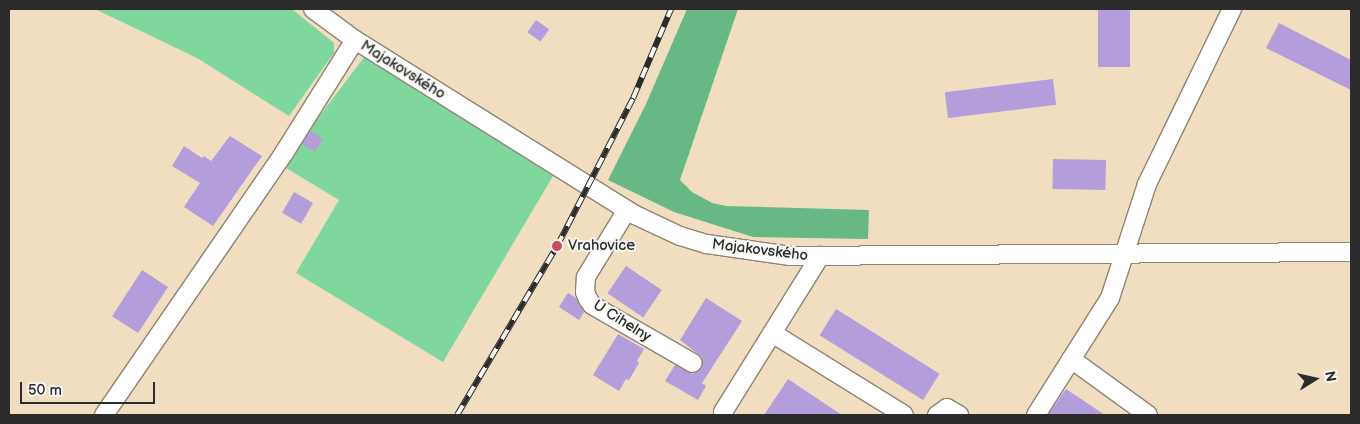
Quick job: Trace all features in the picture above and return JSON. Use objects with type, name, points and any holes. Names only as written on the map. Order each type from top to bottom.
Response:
[{"type":"street","name":"Majakovského","points":[[313,9],[355,40],[626,210],[680,236],[707,244],[774,255],[820,256],[1123,252],[1351,252]]},
{"type":"street","points":[[1036,415],[1110,298],[1123,252],[1147,184],[1232,9]]},
{"type":"street","points":[[104,415],[284,153],[355,40]]},
{"type":"street","name":"U Cihelny","points":[[626,210],[586,277],[585,292],[588,299],[592,305],[693,363]]},
{"type":"street","points":[[724,415],[723,412],[820,256]]},
{"type":"street","points":[[772,333],[904,415]]},
{"type":"street","points":[[1071,359],[1148,415]]},
{"type":"street","points":[[937,415],[947,408],[959,415]]},
{"type":"green space","points":[[95,9],[292,9],[334,43],[334,53],[289,116],[197,58]]},
{"type":"green space","points":[[687,9],[738,9],[680,180],[692,192],[712,203],[726,206],[869,210],[868,239],[753,237],[674,212],[608,180],[646,104]]},
{"type":"green space","points":[[365,56],[553,176],[443,362],[296,273],[339,200],[286,168],[309,130]]},
{"type":"building","points":[[1098,9],[1130,9],[1130,67],[1098,67]]},
{"type":"building","points":[[536,20],[549,29],[541,41],[527,32]]},
{"type":"building","points":[[1279,23],[1351,60],[1351,90],[1266,48]]},
{"type":"building","points":[[1053,79],[1056,105],[948,118],[945,92]]},
{"type":"building","points":[[310,131],[323,139],[315,152],[302,144]]},
{"type":"building","points":[[230,136],[262,156],[213,226],[184,207],[200,183],[172,166],[184,146],[202,158],[204,156],[211,161]]},
{"type":"building","points":[[1053,159],[1106,160],[1105,190],[1052,189]]},
{"type":"building","points":[[294,192],[313,203],[301,224],[282,213]]},
{"type":"building","points":[[626,266],[662,290],[643,317],[608,293]]},
{"type":"building","points":[[142,270],[168,287],[138,333],[112,316]]},
{"type":"building","points":[[568,293],[576,298],[584,312],[579,320],[559,307]]},
{"type":"building","points":[[706,298],[742,321],[702,383],[706,386],[698,400],[665,381],[675,365],[693,374],[702,368],[702,357],[680,340]]},
{"type":"building","points":[[836,309],[939,374],[923,400],[820,335]]},
{"type":"building","points":[[618,334],[644,349],[637,361],[639,363],[629,380],[626,379],[619,391],[593,375]]},
{"type":"building","points":[[788,379],[842,415],[764,415]]},
{"type":"building","points":[[1066,389],[1105,415],[1048,415]]},
{"type":"railway","points":[[457,415],[557,246],[633,98],[671,9]]},
{"type":"place","name":"Vrahovice","points":[[557,246]]}]
